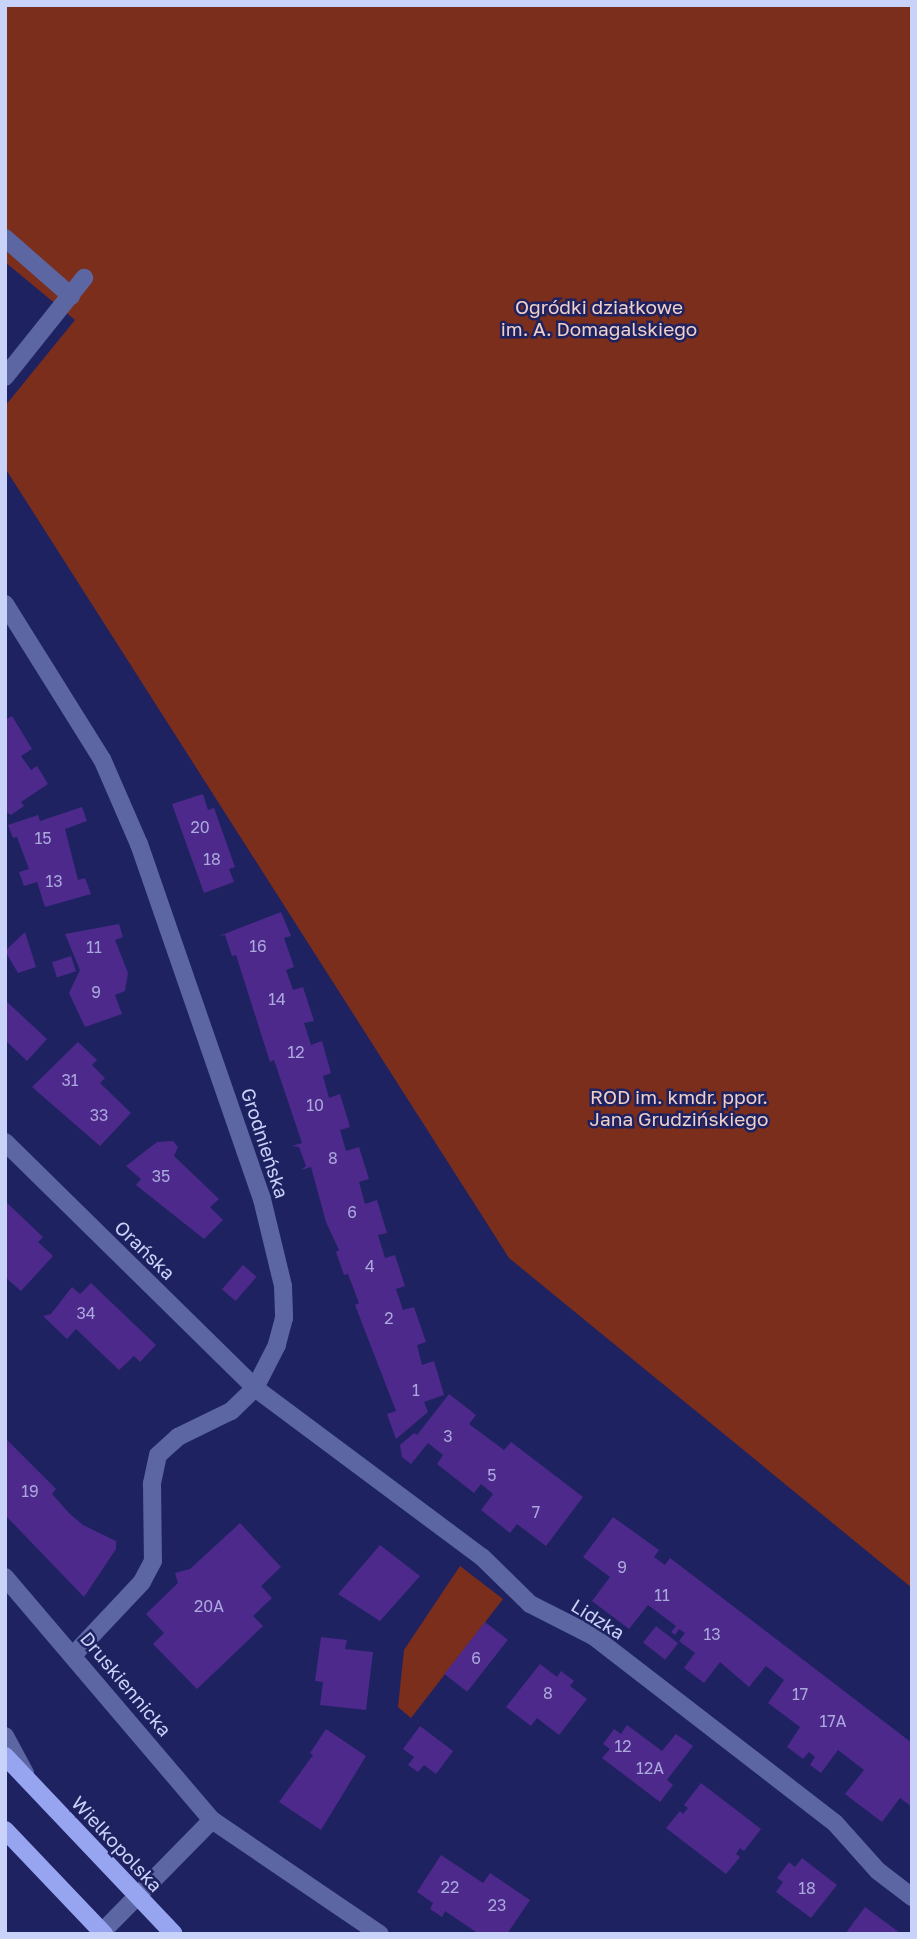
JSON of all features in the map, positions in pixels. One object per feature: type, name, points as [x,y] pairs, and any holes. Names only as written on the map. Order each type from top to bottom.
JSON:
[{"type":"main road","name":"Wielkopolska","points":[[5,1756],[174,1934]]},
{"type":"main road","points":[[5,1830],[102,1933]]},
{"type":"street","points":[[5,238],[71,296]]},
{"type":"street","points":[[5,377],[84,278]]},
{"type":"street","name":"Grodnieńska","points":[[5,604],[102,759],[169,922],[277,1248],[284,1318],[277,1345],[255,1388],[231,1411],[178,1437],[158,1455],[152,1484],[153,1561],[142,1582],[75,1653]]},
{"type":"street","name":"Orańska","points":[[5,1142],[255,1388]]},
{"type":"street","name":"Lidzka","points":[[255,1388],[482,1557],[530,1604],[593,1636],[824,1815],[878,1871],[912,1897]]},
{"type":"street","name":"Druskiennicka","points":[[5,1577],[75,1653],[212,1820],[380,1934]]},
{"type":"street","name":"Wielkopolska","points":[[5,1737],[30,1782]]},
{"type":"street","points":[[102,1933],[212,1820]]},
{"type":"green space","name":"Ogródki działkowe im. A. Domagalskiego","points":[[5,5],[912,5],[912,1588],[509,1258],[5,468],[5,406],[75,320],[5,262]]},
{"type":"green space","points":[[460,1566],[503,1599],[411,1718],[398,1707],[404,1650]]},
{"type":"building","points":[[12,716],[32,749],[21,756],[31,770],[37,766],[48,784],[21,802],[24,806],[11,815],[5,811],[5,720]]},
{"type":"building","points":[[203,794],[208,810],[214,808],[235,867],[229,869],[234,882],[204,893],[172,804]]},
{"type":"building","points":[[82,807],[87,821],[65,829],[78,880],[85,878],[91,894],[45,907],[37,882],[24,886],[19,872],[29,869],[17,837],[13,838],[8,825],[38,815],[40,821]]},
{"type":"building","points":[[281,912],[291,936],[284,938],[294,967],[286,970],[293,990],[303,987],[314,1021],[304,1023],[311,1045],[322,1041],[331,1073],[323,1076],[329,1098],[340,1094],[350,1127],[340,1130],[346,1151],[359,1147],[369,1179],[359,1182],[365,1204],[377,1200],[387,1233],[378,1235],[385,1258],[395,1255],[405,1286],[396,1289],[403,1310],[414,1307],[426,1342],[417,1345],[422,1365],[434,1361],[444,1395],[424,1402],[428,1412],[396,1439],[387,1414],[396,1411],[355,1305],[359,1303],[348,1274],[344,1275],[336,1252],[339,1250],[326,1222],[311,1167],[301,1170],[306,1166],[299,1147],[292,1146],[302,1143],[274,1060],[270,1062],[236,955],[232,956],[225,935],[219,936]]},
{"type":"building","points":[[119,924],[123,937],[115,940],[128,973],[125,991],[115,995],[122,1014],[85,1027],[69,993],[80,970],[65,934]]},
{"type":"building","points":[[25,932],[36,967],[18,973],[5,951]]},
{"type":"building","points":[[71,956],[76,971],[57,977],[52,962]]},
{"type":"building","points":[[5,1000],[47,1039],[27,1061],[5,1040]]},
{"type":"building","points":[[78,1042],[97,1060],[92,1065],[105,1078],[100,1083],[131,1113],[100,1146],[32,1087]]},
{"type":"building","points":[[173,1141],[178,1147],[174,1156],[219,1199],[210,1207],[223,1220],[204,1239],[136,1185],[141,1179],[126,1166],[157,1142]]},
{"type":"building","points":[[5,1201],[43,1237],[38,1242],[53,1256],[21,1291],[5,1277]]},
{"type":"building","points":[[243,1265],[257,1277],[236,1301],[222,1289]]},
{"type":"building","points":[[91,1283],[156,1345],[140,1362],[134,1356],[119,1370],[76,1329],[67,1339],[43,1316],[51,1314],[72,1287],[80,1294]]},
{"type":"building","points":[[449,1394],[476,1415],[469,1424],[504,1450],[511,1442],[583,1497],[546,1546],[517,1524],[510,1533],[481,1510],[493,1494],[481,1484],[474,1493],[437,1464],[443,1455],[428,1443],[411,1464],[402,1457],[400,1445],[414,1433],[417,1435]]},
{"type":"building","points":[[5,1438],[56,1489],[52,1494],[69,1513],[83,1525],[116,1541],[116,1549],[84,1597],[5,1515]]},
{"type":"building","points":[[613,1517],[659,1550],[654,1557],[665,1565],[670,1558],[912,1743],[912,1807],[900,1798],[882,1822],[845,1794],[864,1770],[838,1750],[821,1773],[810,1765],[815,1757],[809,1752],[803,1759],[787,1747],[800,1727],[768,1703],[784,1680],[766,1666],[749,1687],[720,1662],[704,1683],[684,1668],[695,1653],[679,1641],[685,1633],[679,1629],[675,1635],[671,1632],[676,1626],[648,1605],[629,1629],[592,1601],[610,1577],[583,1557]]},
{"type":"building","points":[[240,1523],[281,1567],[261,1586],[272,1598],[253,1616],[263,1626],[197,1689],[153,1644],[164,1633],[146,1614],[178,1583],[175,1573],[190,1569]]},
{"type":"building","points":[[380,1545],[420,1576],[380,1621],[338,1594]]},
{"type":"building","points":[[485,1622],[508,1640],[467,1692],[444,1674]]},
{"type":"building","points":[[656,1626],[678,1643],[665,1660],[643,1643]]},
{"type":"building","points":[[321,1637],[347,1640],[345,1649],[373,1652],[366,1710],[320,1705],[323,1682],[315,1681]]},
{"type":"building","points":[[540,1664],[557,1677],[561,1671],[574,1681],[570,1686],[587,1699],[559,1735],[537,1718],[531,1726],[506,1707]]},
{"type":"building","points":[[627,1725],[662,1751],[676,1734],[693,1746],[667,1780],[673,1785],[660,1802],[602,1758],[610,1749],[603,1744],[614,1729],[621,1734]]},
{"type":"building","points":[[420,1726],[453,1751],[436,1774],[424,1765],[418,1772],[408,1765],[414,1757],[403,1749]]},
{"type":"building","points":[[326,1729],[366,1756],[321,1830],[279,1802],[313,1755],[310,1753]]},
{"type":"building","points":[[701,1783],[761,1829],[744,1851],[740,1848],[736,1854],[740,1857],[726,1874],[666,1828],[680,1811],[683,1814],[688,1808],[684,1805]]},
{"type":"building","points":[[441,1855],[483,1883],[490,1873],[530,1900],[507,1934],[479,1934],[445,1911],[442,1917],[430,1909],[433,1903],[417,1892]]},
{"type":"building","points":[[802,1858],[837,1885],[811,1918],[776,1892],[783,1882],[777,1878],[789,1862],[795,1867]]},
{"type":"building","points":[[865,1907],[896,1930],[901,1934],[845,1934]]},
{"type":"park label","name":"ROD im. kmdr. ppor. Jana Grudzińskiego","points":[[679,1108]]}]
